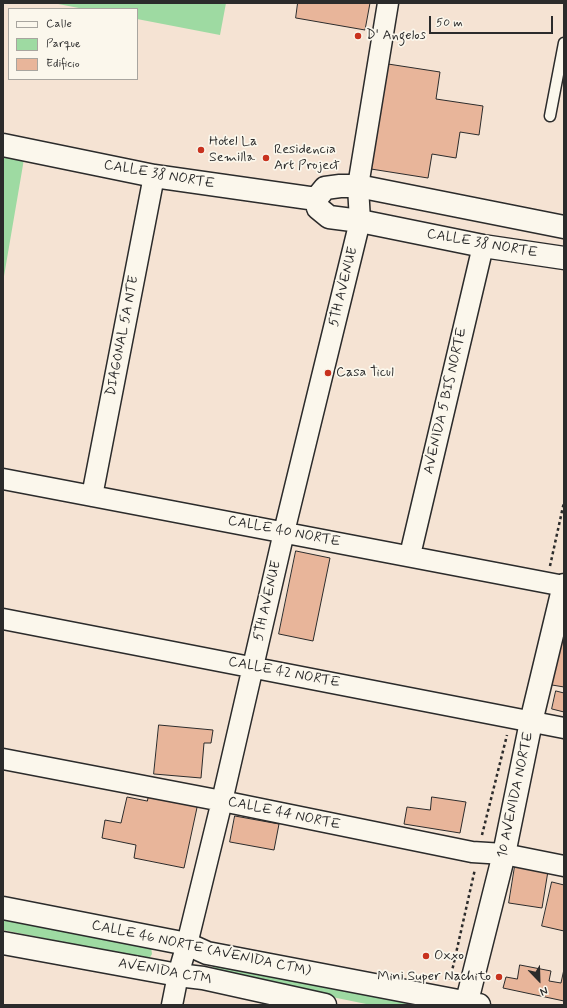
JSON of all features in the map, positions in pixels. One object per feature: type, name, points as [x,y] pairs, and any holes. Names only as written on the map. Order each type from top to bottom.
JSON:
[{"type":"main road","name":"CALLE 38 NORTE","points":[[3,145],[154,176],[316,199],[318,208],[329,217],[483,246],[564,258]]},
{"type":"main road","points":[[316,199],[325,188],[358,186],[564,226]]},
{"type":"main road","name":"10 AVENIDA NORTE","points":[[465,1003],[504,854],[559,585]]},
{"type":"main road","name":"CALLE 46 NORTE (AVENIDA CTM)","points":[[3,908],[187,944],[208,953],[465,1003]]},
{"type":"main road","name":"AVENIDA CTM","points":[[3,943],[178,975],[203,978],[325,1005]]},
{"type":"main road","points":[[203,978],[208,953]]},
{"type":"street","points":[[358,186],[388,3]]},
{"type":"street","name":"DIAGONAL 5A NTE","points":[[92,496],[154,176]]},
{"type":"street","name":"5TH AVENUE","points":[[172,1005],[178,975],[222,801],[284,532],[360,222],[358,186]]},
{"type":"street","name":"AVENIDA 5 BIS NORTE","points":[[410,556],[483,246]]},
{"type":"street","name":"CALLE 40 NORTE","points":[[3,479],[559,585]]},
{"type":"street","name":"CALLE 42 NORTE","points":[[3,619],[564,728]]},
{"type":"street","name":"CALLE 44 NORTE","points":[[3,759],[222,801],[478,853],[504,854],[564,866]]},
{"type":"lane","points":[[550,116],[564,43]]},
{"type":"green space","points":[[53,3],[226,3],[220,35],[138,19],[138,8],[79,8]]},
{"type":"green space","points":[[3,156],[24,159],[3,282]]},
{"type":"green space","points":[[3,919],[151,947],[152,954],[149,959],[3,930]]},
{"type":"green space","points":[[215,963],[426,1005],[371,1005],[215,973],[212,969]]},
{"type":"building","points":[[298,3],[370,3],[365,30],[296,18]]},
{"type":"building","points":[[388,64],[440,72],[436,99],[483,106],[479,135],[460,132],[456,158],[432,154],[428,178],[371,169]]},
{"type":"building","points":[[296,551],[330,558],[313,641],[279,634]]},
{"type":"building","points":[[564,613],[564,687],[552,685]]},
{"type":"building","points":[[556,691],[564,693],[564,712],[552,709]]},
{"type":"building","points":[[159,725],[213,730],[211,743],[204,743],[201,778],[154,774]]},
{"type":"building","points":[[150,791],[198,803],[184,868],[134,858],[136,845],[102,838],[105,820],[121,823],[127,797],[147,801]]},
{"type":"building","points":[[432,797],[466,802],[460,833],[404,824],[407,807],[430,810]]},
{"type":"building","points":[[235,816],[279,824],[274,850],[230,842]]},
{"type":"building","points":[[515,866],[548,871],[542,908],[509,903]]},
{"type":"building","points":[[552,882],[564,885],[564,931],[542,926]]},
{"type":"building","points":[[520,965],[551,971],[549,981],[561,983],[564,969],[564,1001],[503,988],[506,977],[517,979]]},
{"type":"place","name":"D' Angelos","points":[[358,36]]},
{"type":"place","name":"Hotel La Semilla","points":[[201,150]]},
{"type":"place","name":"Residencia Art Project","points":[[266,158]]},
{"type":"place","name":"Casa Ticul","points":[[328,373]]},
{"type":"place","name":"Oxxo","points":[[426,956]]},
{"type":"place","name":"Mini Super Nachito","points":[[499,977]]}]
